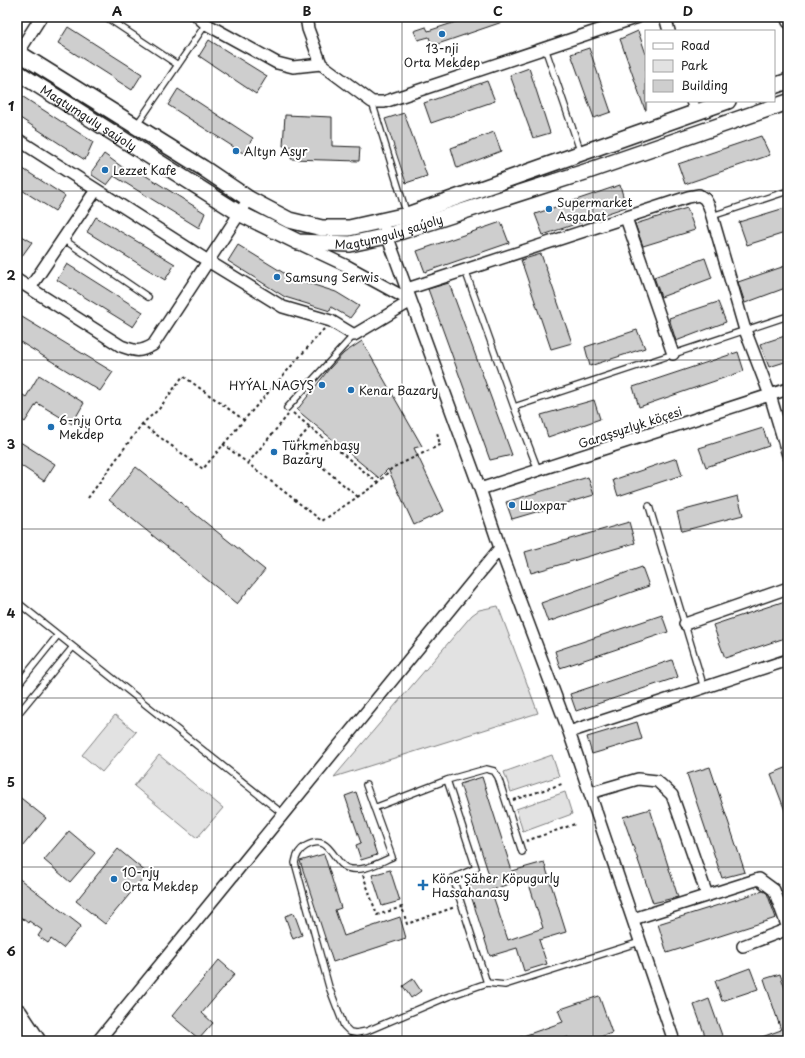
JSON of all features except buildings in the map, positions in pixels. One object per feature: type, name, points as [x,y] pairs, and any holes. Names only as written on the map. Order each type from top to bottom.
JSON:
[{"type":"highway","points":[[17,1014],[35,1041]]},
{"type":"street","points":[[18,52],[41,17]]},
{"type":"street","points":[[306,17],[308,29],[321,64],[372,102],[384,102],[638,17]]},
{"type":"street","points":[[665,17],[669,30]]},
{"type":"street","points":[[786,17],[788,22]]},
{"type":"street","points":[[202,20],[277,63],[293,67],[321,64]]},
{"type":"street","name":"Magtymguly şaýoly","points":[[18,52],[249,198],[289,220],[322,228],[349,228],[407,215],[581,154],[694,106],[721,102]]},
{"type":"street","name":"Magtymguly şaýoly","points":[[17,72],[239,212],[298,242],[350,244],[387,236],[588,171],[788,102]]},
{"type":"street","points":[[775,86],[788,81]]},
{"type":"street","points":[[17,139],[283,307],[331,321],[354,335],[411,302]]},
{"type":"street","points":[[30,288],[96,190]]},
{"type":"street","points":[[407,289],[688,197],[699,195],[705,199],[709,206],[745,330],[770,395],[788,455]]},
{"type":"street","points":[[17,280],[120,346],[132,350],[143,350],[153,345],[249,198]]},
{"type":"street","points":[[626,218],[673,354]]},
{"type":"street","points":[[382,221],[480,488],[500,548],[569,732],[674,1041]]},
{"type":"street","points":[[298,242],[347,266],[411,302]]},
{"type":"street","name":"Garaşsyzlyk köçesi","points":[[480,488],[788,389]]},
{"type":"street","points":[[98,1041],[500,548]]},
{"type":"street","points":[[685,624],[788,588]]},
{"type":"street","points":[[569,732],[788,660]]},
{"type":"street","points":[[590,793],[638,779],[657,781],[672,795],[707,895]]},
{"type":"street","points":[[633,919],[758,879],[774,890],[788,929],[744,946]]},
{"type":"lane","points":[[106,17],[178,65]]},
{"type":"lane","points":[[136,126],[178,65],[202,20]]},
{"type":"lane","points":[[545,48],[581,154]]},
{"type":"lane","points":[[372,102],[407,215]]},
{"type":"lane","points":[[712,216],[788,190]]},
{"type":"lane","points":[[63,238],[148,297]]},
{"type":"lane","points":[[465,270],[538,470]]},
{"type":"lane","points":[[514,407],[788,316]]},
{"type":"lane","points":[[288,408],[354,335]]},
{"type":"lane","points":[[649,506],[704,688]]},
{"type":"lane","points":[[17,602],[284,814]]},
{"type":"lane","points":[[17,686],[58,635]]},
{"type":"lane","points":[[17,715],[73,647]]},
{"type":"lane","points":[[374,808],[447,780],[486,769],[494,771],[498,777],[522,852]]},
{"type":"lane","points":[[447,780],[476,868],[453,878],[487,983]]},
{"type":"lane","points":[[366,785],[392,857],[361,869],[346,868],[330,849],[320,843],[308,844],[303,848],[296,857],[295,864],[329,986],[344,1026],[350,1032],[356,1033],[367,1031],[447,997],[487,983],[505,985],[640,942]]},
{"type":"path","points":[[142,424],[203,469],[331,321]]},
{"type":"path","points":[[88,498],[142,424],[160,409],[183,376],[244,420]]},
{"type":"path","points":[[248,463],[291,411],[378,484]]},
{"type":"path","points":[[310,427],[295,444],[358,497]]},
{"type":"path","points":[[224,444],[322,521],[378,484],[392,468],[440,446],[437,432]]},
{"type":"path","points":[[506,802],[562,784]]},
{"type":"path","points":[[519,843],[575,824]]},
{"type":"path","points":[[361,869],[377,915],[402,907],[407,924],[462,905]]},
{"type":"green space","points":[[498,606],[538,713],[334,777],[472,615],[479,610]]},
{"type":"green space","points":[[115,715],[136,732],[102,772],[82,755]]},
{"type":"green space","points":[[159,755],[223,808],[197,838],[134,786]]},
{"type":"green space","points":[[552,755],[559,776],[511,792],[504,772]]},
{"type":"green space","points":[[565,792],[572,814],[523,832],[516,809]]},
{"type":"place","name":"13-nji Orta Mekdep","points":[[442,34]]},
{"type":"place","name":"Altyn Asyr","points":[[236,151]]},
{"type":"place","name":"Lezzet Kafe","points":[[105,170]]},
{"type":"place","name":"Supermarket Asgabat","points":[[549,209]]},
{"type":"place","name":"Samsung Serwis","points":[[277,277]]},
{"type":"place","name":"HYÝAL NAGYŞ","points":[[322,385]]},
{"type":"place","name":"Kenar Bazary","points":[[351,390]]},
{"type":"place","name":"6-njy Orta Mekdep","points":[[51,427]]},
{"type":"place","name":"Türkmenbaşy Bazary","points":[[274,452]]},
{"type":"place","name":"Шохрат","points":[[512,505]]},
{"type":"place","name":"10-njy Orta Mekdep","points":[[114,879]]},
{"type":"place","name":"Köne Şäher Köpugurly Hassahanasy","points":[[423,885]]}]
